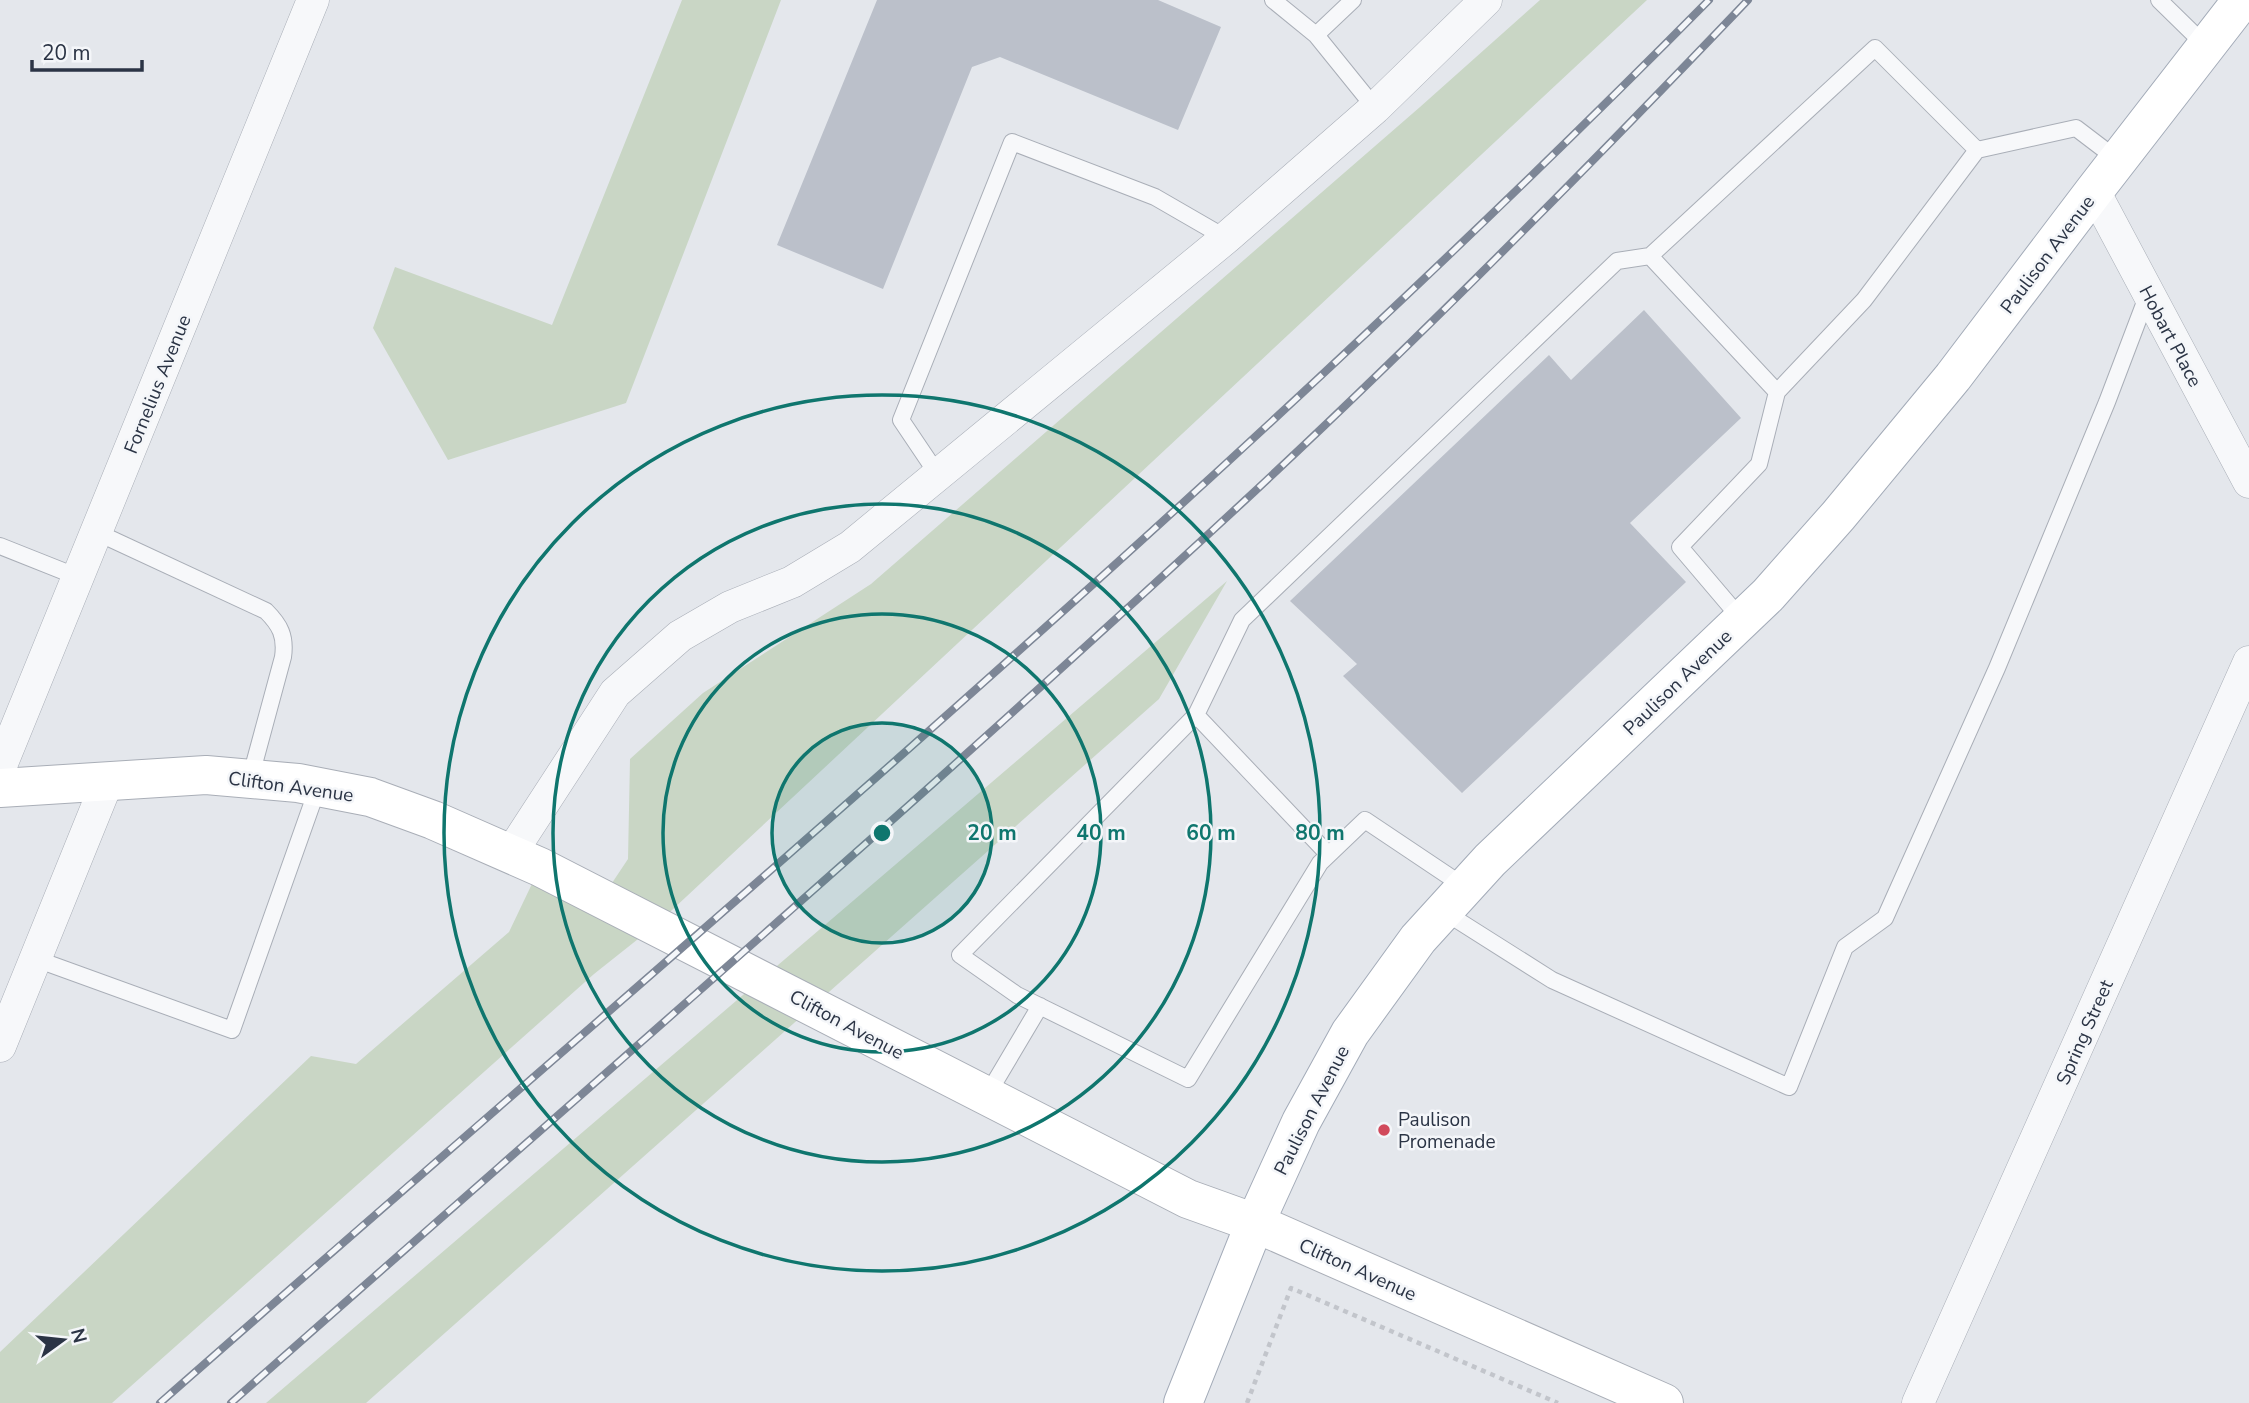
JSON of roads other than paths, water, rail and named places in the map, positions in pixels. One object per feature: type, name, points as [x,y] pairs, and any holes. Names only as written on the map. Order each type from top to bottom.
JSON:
[{"type":"main road","name":"Paulison Avenue","points":[[1183,1403],[1255,1223],[1301,1122],[1350,1033],[1418,939],[1490,860],[1768,595],[1838,516],[1954,377],[2242,0]]},
{"type":"main road","name":"Clifton Avenue","points":[[0,788],[206,775],[318,787],[370,797],[433,820],[511,853],[669,931],[1188,1199],[1255,1223],[1664,1403]]},
{"type":"street","name":"Fornelius Avenue","points":[[0,768],[313,0]]},
{"type":"street","points":[[511,853],[587,732],[615,693],[680,636],[730,607],[792,582],[850,547],[1226,239],[1375,108],[1486,0]]},
{"type":"street","name":"Hobart Place","points":[[2094,191],[2249,482]]},
{"type":"street","name":"Spring Street","points":[[1918,1403],[2249,662]]},
{"type":"street","points":[[0,1046],[108,780]]},
{"type":"lane","points":[[1273,0],[1316,35],[1375,108]]},
{"type":"lane","points":[[1316,35],[1353,0]]},
{"type":"lane","points":[[2159,0],[2206,46]]},
{"type":"lane","points":[[1977,150],[1875,48],[1650,256],[1617,261],[1241,620],[1196,715],[960,955],[1017,995],[1188,1080],[1320,863],[1364,820],[1552,981],[1789,1087],[1845,947],[1885,918],[1997,668],[2107,402],[2148,294]]},
{"type":"lane","points":[[1742,620],[1680,547],[1759,464],[1777,392],[1864,300],[1977,150],[2076,128],[2118,160]]},
{"type":"lane","points":[[938,475],[901,420],[1012,142],[1155,197],[1226,239]]},
{"type":"lane","points":[[1650,256],[1777,392]]},
{"type":"lane","points":[[96,532],[266,611],[279,624],[285,643],[283,657],[250,779]]},
{"type":"lane","points":[[0,546],[78,577]]},
{"type":"lane","points":[[1196,715],[1328,855]]},
{"type":"lane","points":[[36,959],[232,1030],[318,787]]},
{"type":"lane","points":[[986,1097],[1040,1006]]},
{"type":"railway","points":[[160,1403],[751,888],[1141,541],[1334,364],[1523,184],[1709,0]]},
{"type":"railway","points":[[231,1403],[864,845],[1240,505],[1498,257],[1748,0]]},
{"type":"place","name":"Paulison Promenade","points":[[1384,1130]]}]
